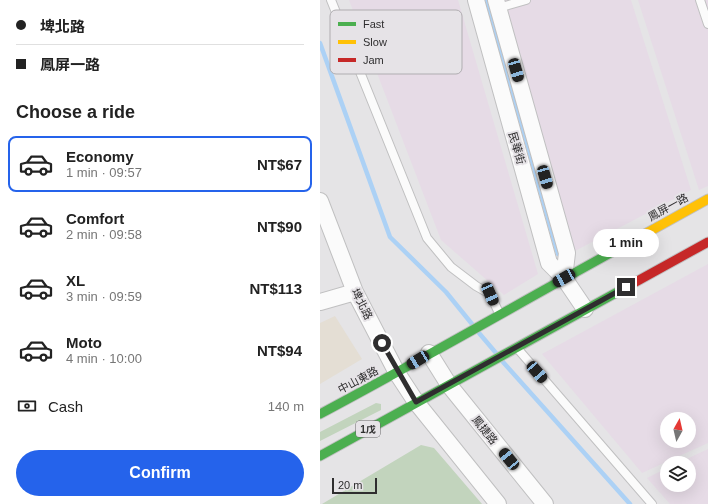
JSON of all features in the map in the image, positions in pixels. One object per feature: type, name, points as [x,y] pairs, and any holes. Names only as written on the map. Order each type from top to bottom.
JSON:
[{"type":"main road","name":"鳳屏一路","points":[[448,343],[708,199]]},
{"type":"main road","name":"1戊","points":[[320,456],[708,242]]},
{"type":"main road","name":"中山東路","points":[[320,414],[397,373],[448,343]]},
{"type":"street","name":"民華街","points":[[476,0],[549,263],[564,278],[586,309]]},
{"type":"street","points":[[497,4],[567,253],[564,278]]},
{"type":"street","name":"埤北路","points":[[320,201],[354,292],[397,373],[416,402]]},
{"type":"street","points":[[320,302],[354,292]]},
{"type":"street","name":"鳳捷路","points":[[429,354],[449,385],[545,504]]},
{"type":"street","points":[[416,402],[498,504]]},
{"type":"lane","points":[[332,0],[336,10]]},
{"type":"lane","points":[[497,4],[526,0]]},
{"type":"lane","points":[[700,0],[708,24]]},
{"type":"lane","points":[[362,74],[427,238],[451,267],[476,286],[490,294],[496,316]]},
{"type":"lane","points":[[513,349],[652,504]]},
{"type":"shaded area","points":[[349,0],[458,0],[461,10],[353,10]]},
{"type":"shaded area","points":[[505,0],[631,0],[691,190],[575,251]]},
{"type":"shaded area","points":[[638,0],[708,0],[708,186],[699,190]]},
{"type":"shaded area","points":[[462,14],[538,274],[504,295],[441,240],[377,74],[462,74]]},
{"type":"shaded area","points":[[708,264],[708,443],[679,456],[660,456],[660,465],[642,473],[542,354]]},
{"type":"shaded area","points":[[335,316],[362,359],[320,384],[320,323]]},
{"type":"shaded area","points":[[708,449],[708,504],[670,504],[647,478],[660,472],[660,492],[696,492],[696,456],[693,456]]},
{"type":"green space","points":[[376,403],[381,404],[381,410],[320,441],[320,432]]},
{"type":"green space","points":[[421,445],[434,448],[482,504],[322,504]]},
{"type":"waterway","points":[[487,0],[558,254]]},
{"type":"waterway","points":[[320,43],[330,71]]},
{"type":"waterway","points":[[331,74],[390,237],[446,292],[472,324]]},
{"type":"waterway","points":[[479,333],[496,353]]},
{"type":"waterway","points":[[503,362],[630,504]]},
{"type":"traffic: fast","points":[[320,414],[643,235]]},
{"type":"traffic: fast","points":[[320,456],[632,284]]},
{"type":"traffic: slow","points":[[643,235],[708,199]]},
{"type":"traffic: jam","points":[[632,284],[708,242]]},
{"type":"route","points":[[382,343],[397,373],[416,402],[626,287]]}]
